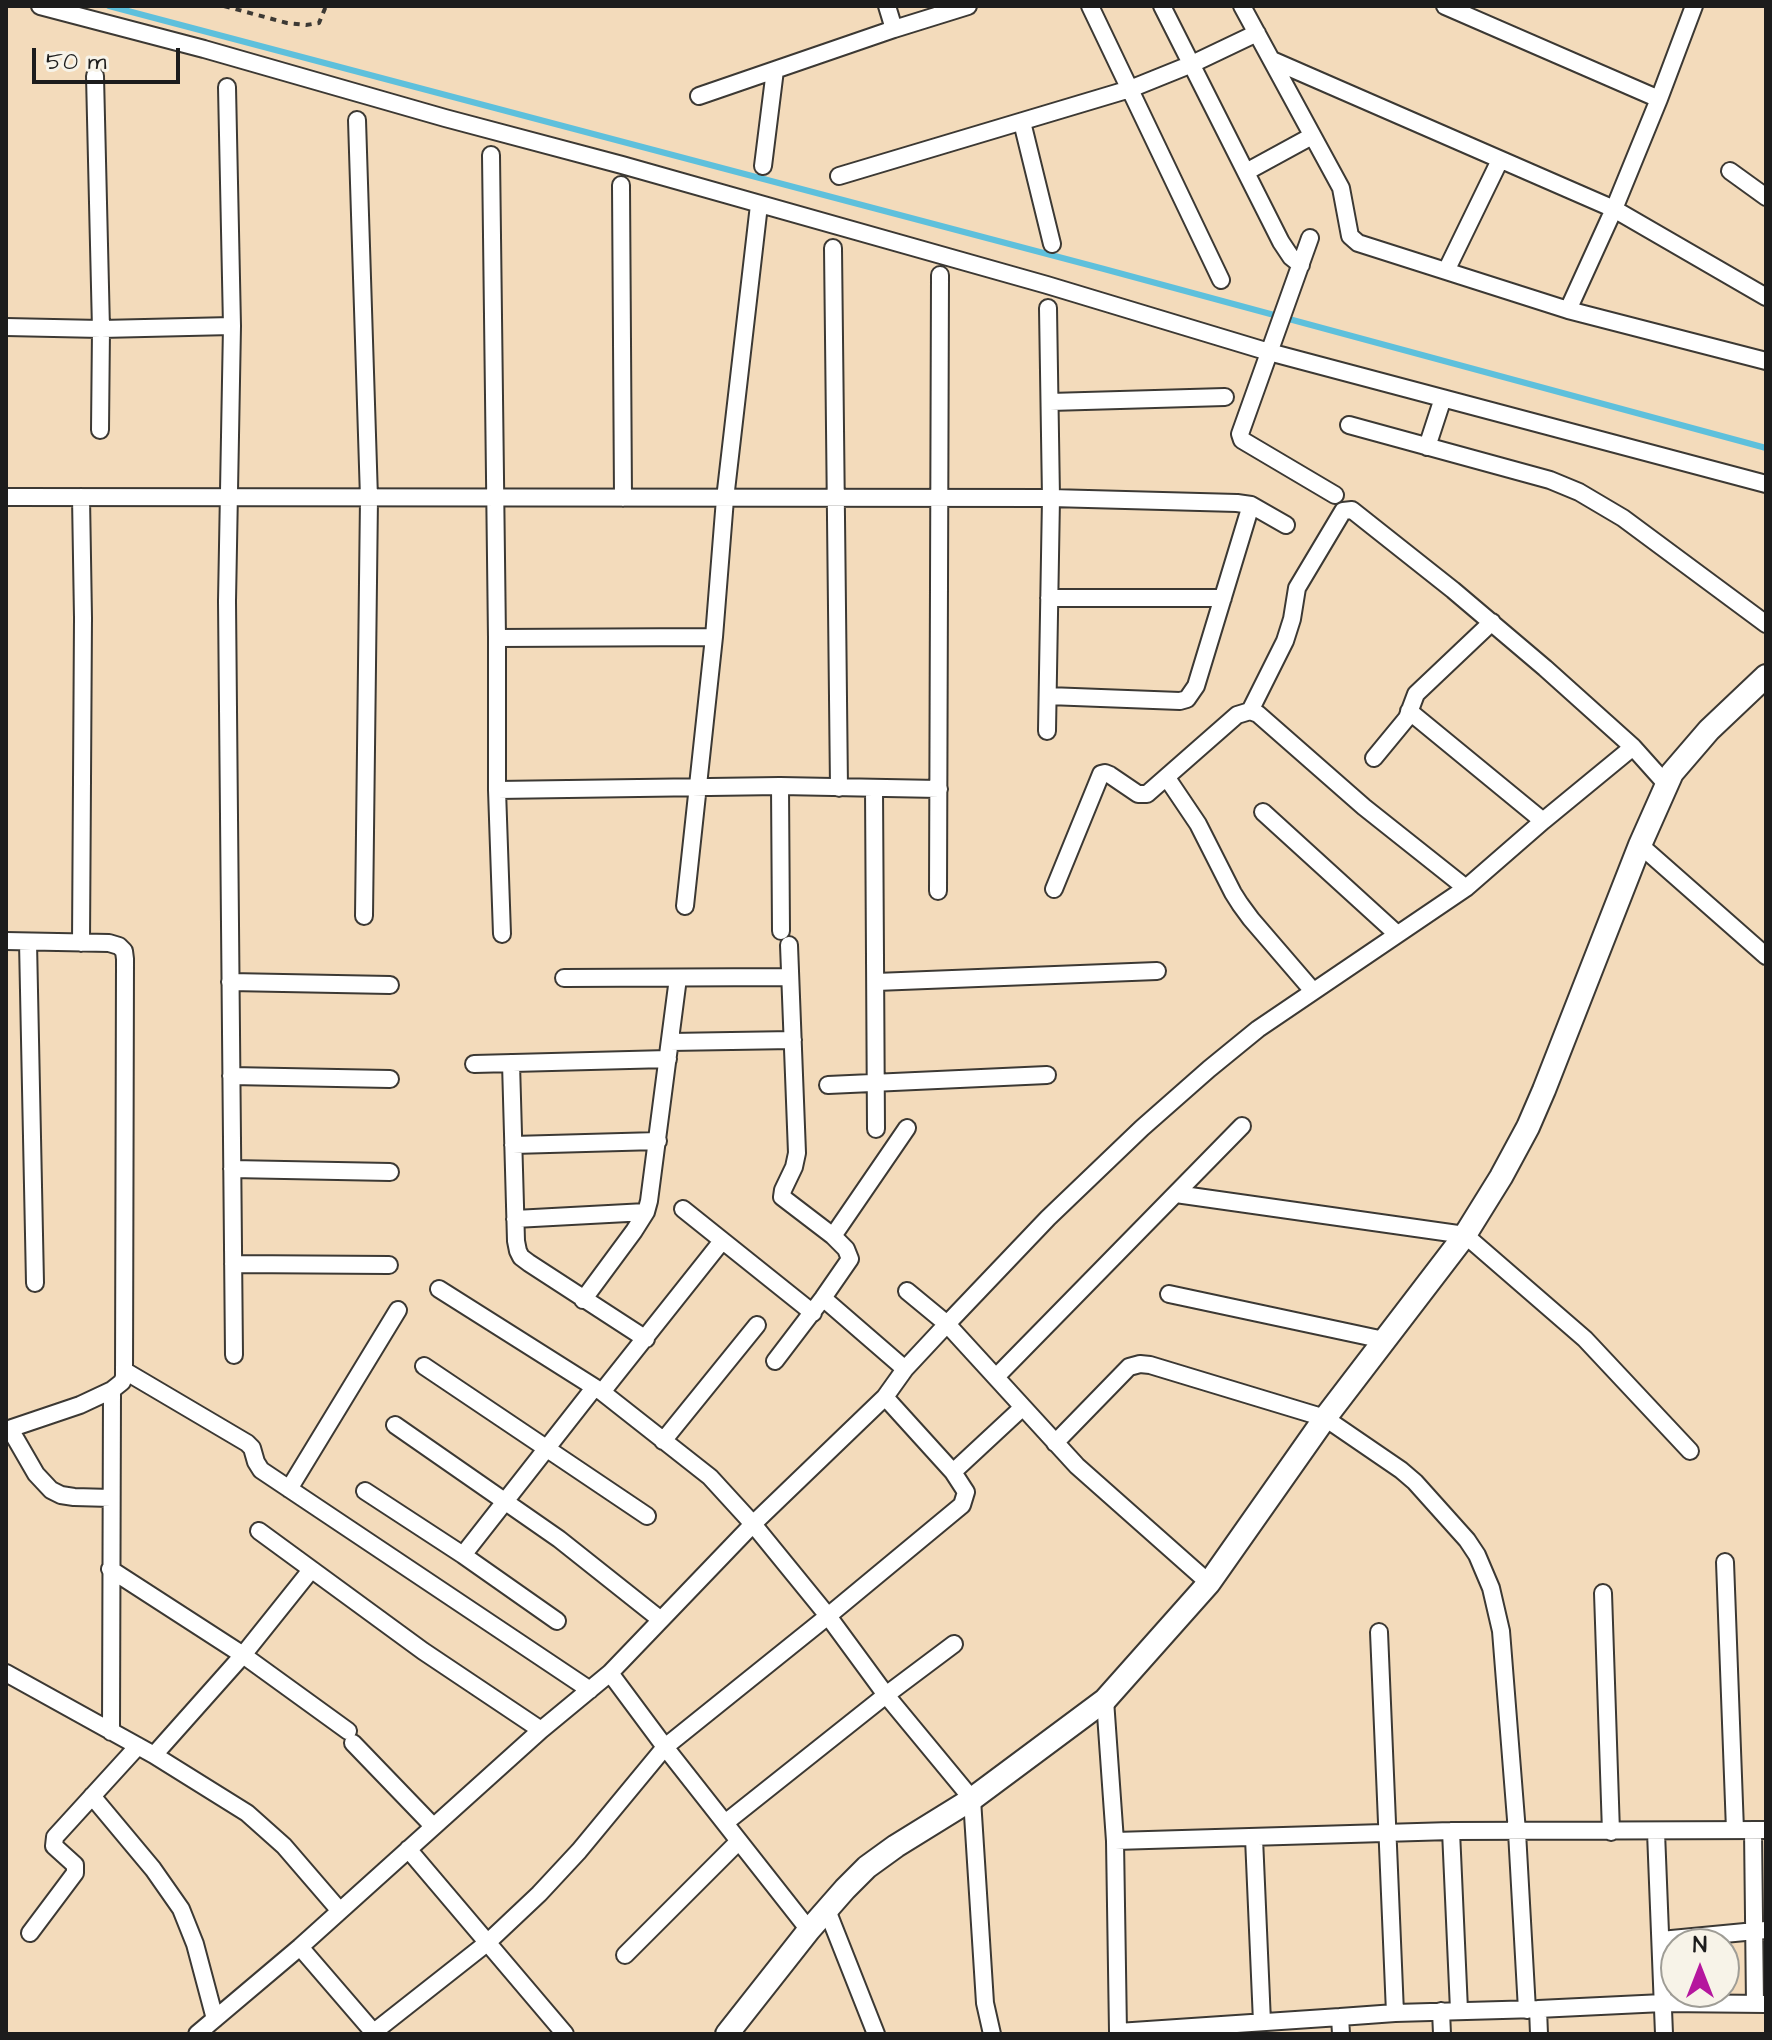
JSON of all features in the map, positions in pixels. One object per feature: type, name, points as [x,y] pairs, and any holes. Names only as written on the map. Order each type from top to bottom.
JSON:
[{"type":"street","points":[[40,6],[622,165],[1443,398],[1766,484]]},
{"type":"street","points":[[887,6],[894,29]]},
{"type":"street","points":[[699,96],[968,6]]},
{"type":"street","points":[[1090,6],[1221,280]]},
{"type":"street","points":[[1162,6],[1281,242],[1301,265]]},
{"type":"street","points":[[1242,6],[1341,188],[1350,236],[1358,243],[1568,310],[1766,361]]},
{"type":"street","points":[[1445,6],[1659,99]]},
{"type":"street","points":[[1568,310],[1614,209],[1694,6]]},
{"type":"street","points":[[839,176],[1130,89],[1257,33]]},
{"type":"street","points":[[1272,60],[1614,209],[1766,297]]},
{"type":"street","points":[[763,166],[775,70]]},
{"type":"street","points":[[95,76],[101,329],[100,430]]},
{"type":"street","points":[[227,87],[232,326],[227,601],[234,1355]]},
{"type":"street","points":[[357,120],[369,498],[364,916]]},
{"type":"street","points":[[1022,122],[1052,244]]},
{"type":"street","points":[[1246,172],[1312,136]]},
{"type":"street","points":[[491,155],[497,790],[502,934]]},
{"type":"street","points":[[1446,271],[1500,160]]},
{"type":"street","points":[[1730,171],[1766,197]]},
{"type":"street","points":[[621,185],[623,498]]},
{"type":"street","points":[[685,906],[714,637],[725,499],[759,205]]},
{"type":"street","points":[[1310,238],[1240,434],[1242,440],[1335,495]]},
{"type":"street","points":[[833,248],[839,788]]},
{"type":"street","points":[[938,891],[940,275]]},
{"type":"street","points":[[1047,731],[1051,498],[1048,308]]},
{"type":"street","points":[[6,327],[101,329],[232,326]]},
{"type":"street","points":[[1050,402],[1225,397]]},
{"type":"street","points":[[1427,447],[1443,398]]},
{"type":"street","points":[[1349,425],[1550,480],[1579,492],[1623,518],[1766,624]]},
{"type":"street","points":[[6,497],[1051,498],[1237,503],[1251,505],[1286,525]]},
{"type":"street","points":[[81,497],[81,943]]},
{"type":"street","points":[[1048,696],[1187,699],[1196,686],[1251,505]]},
{"type":"street","points":[[1250,711],[1285,641],[1297,588],[1343,511],[1352,510],[1545,668],[1633,747],[1667,785]]},
{"type":"street","points":[[1049,598],[1223,598]]},
{"type":"street","points":[[1374,758],[1401,727],[1416,694],[1492,622]]},
{"type":"street","points":[[497,638],[714,637]]},
{"type":"street","points":[[727,2034],[809,1930],[867,1867],[972,1799],[1105,1700],[1209,1583],[1325,1418],[1465,1235],[1501,1177],[1528,1127],[1640,845],[1672,773],[1709,730],[1766,676]]},
{"type":"street","points":[[1054,889],[1101,774],[1110,775],[1138,794],[1147,794],[1237,715],[1250,711],[1258,714],[1364,807],[1466,888]]},
{"type":"street","points":[[1409,711],[1543,821]]},
{"type":"street","points":[[197,2034],[300,1947],[541,1730],[610,1673],[753,1524],[885,1397],[905,1369],[1048,1218],[1142,1128],[1246,1039],[1466,888],[1633,747]]},
{"type":"street","points":[[1167,778],[1198,824],[1240,904],[1313,991]]},
{"type":"street","points":[[497,790],[780,786],[939,789]]},
{"type":"street","points":[[775,1361],[850,1259],[846,1249],[833,1236],[782,1197],[797,1153],[780,786]]},
{"type":"street","points":[[874,788],[876,1129]]},
{"type":"street","points":[[1263,812],[1397,934]]},
{"type":"street","points":[[1640,845],[1766,956]]},
{"type":"street","points":[[6,941],[109,943],[124,951],[125,1371],[122,1382],[112,1390],[80,1405],[8,1430],[36,1474],[51,1490],[74,1497],[111,1498]]},
{"type":"street","points":[[28,942],[35,1283]]},
{"type":"street","points":[[876,982],[1157,971]]},
{"type":"street","points":[[564,978],[790,977]]},
{"type":"street","points":[[583,1300],[646,1212],[678,978]]},
{"type":"street","points":[[230,982],[390,985]]},
{"type":"street","points":[[474,1064],[793,1040]]},
{"type":"street","points":[[511,1063],[516,1241],[521,1257],[646,1339]]},
{"type":"street","points":[[828,1085],[1047,1075]]},
{"type":"street","points":[[231,1076],[390,1079]]},
{"type":"street","points":[[996,1377],[1242,1126]]},
{"type":"street","points":[[833,1236],[907,1128]]},
{"type":"street","points":[[513,1145],[658,1141]]},
{"type":"street","points":[[232,1169],[390,1172]]},
{"type":"street","points":[[1176,1194],[1465,1235],[1585,1339],[1690,1451]]},
{"type":"street","points":[[683,1209],[813,1313]]},
{"type":"street","points":[[515,1219],[646,1212]]},
{"type":"street","points":[[463,1555],[548,1449],[646,1339],[722,1241]]},
{"type":"street","points":[[233,1264],[389,1265]]},
{"type":"street","points":[[439,1289],[598,1390],[710,1477],[828,1616],[886,1695],[972,1799],[985,2003],[992,2034]]},
{"type":"street","points":[[907,1291],[947,1324],[1077,1466],[1209,1583]]},
{"type":"street","points":[[1169,1294],[1384,1340]]},
{"type":"street","points":[[823,1298],[905,1369]]},
{"type":"street","points":[[289,1489],[398,1310]]},
{"type":"street","points":[[663,1441],[757,1325]]},
{"type":"street","points":[[1055,1443],[1129,1367],[1150,1365],[1325,1418],[1415,1482],[1467,1540],[1491,1588],[1501,1631],[1532,2010],[1539,2034]]},
{"type":"street","points":[[424,1366],[647,1516]]},
{"type":"street","points":[[125,1371],[247,1443],[259,1468],[590,1690]]},
{"type":"street","points":[[111,1732],[112,1390]]},
{"type":"street","points":[[300,1947],[374,2033],[487,1943],[539,1894],[665,1747],[962,1505],[966,1492],[953,1472],[885,1397]]},
{"type":"street","points":[[953,1472],[1023,1407]]},
{"type":"street","points":[[395,1425],[581,1556],[661,1620]]},
{"type":"street","points":[[365,1491],[557,1621]]},
{"type":"street","points":[[259,1531],[423,1651],[541,1730]]},
{"type":"street","points":[[1725,1562],[1735,1830]]},
{"type":"street","points":[[110,1569],[243,1655],[351,1737],[433,1826]]},
{"type":"street","points":[[154,1755],[243,1655],[311,1570]]},
{"type":"street","points":[[1603,1593],[1611,1832]]},
{"type":"street","points":[[1379,1632],[1395,2013]]},
{"type":"street","points":[[725,1823],[954,1644]]},
{"type":"street","points":[[6,1673],[154,1755],[237,1807],[284,1846],[340,1911]]},
{"type":"street","points":[[610,1673],[809,1930]]},
{"type":"street","points":[[1105,1700],[1115,1841],[1118,2033],[1395,2013],[1660,2003]]},
{"type":"street","points":[[30,1933],[75,1873],[75,1865],[54,1846],[55,1837],[138,1746]]},
{"type":"street","points":[[92,1796],[153,1869],[181,1909],[195,1944],[215,2019]]},
{"type":"street","points":[[1115,1841],[1451,1831],[1759,1830],[1761,2004],[1740,2004]]},
{"type":"street","points":[[1451,1831],[1459,2010]]},
{"type":"street","points":[[1656,1832],[1660,1928]]},
{"type":"street","points":[[1254,1838],[1262,2022]]},
{"type":"street","points":[[625,1955],[739,1841]]},
{"type":"street","points":[[408,1849],[565,2034]]},
{"type":"street","points":[[827,1910],[876,2034]]},
{"type":"street","points":[[1740,1932],[1760,1930]]},
{"type":"street","points":[[1663,2008],[1664,2034]]},
{"type":"street","points":[[1441,2011],[1442,2034]]},
{"type":"street","points":[[1340,2017],[1341,2034]]},
{"type":"path","points":[[224,6],[306,25],[319,23],[326,6]]},
{"type":"waterway","points":[[109,6],[1766,448]]}]
